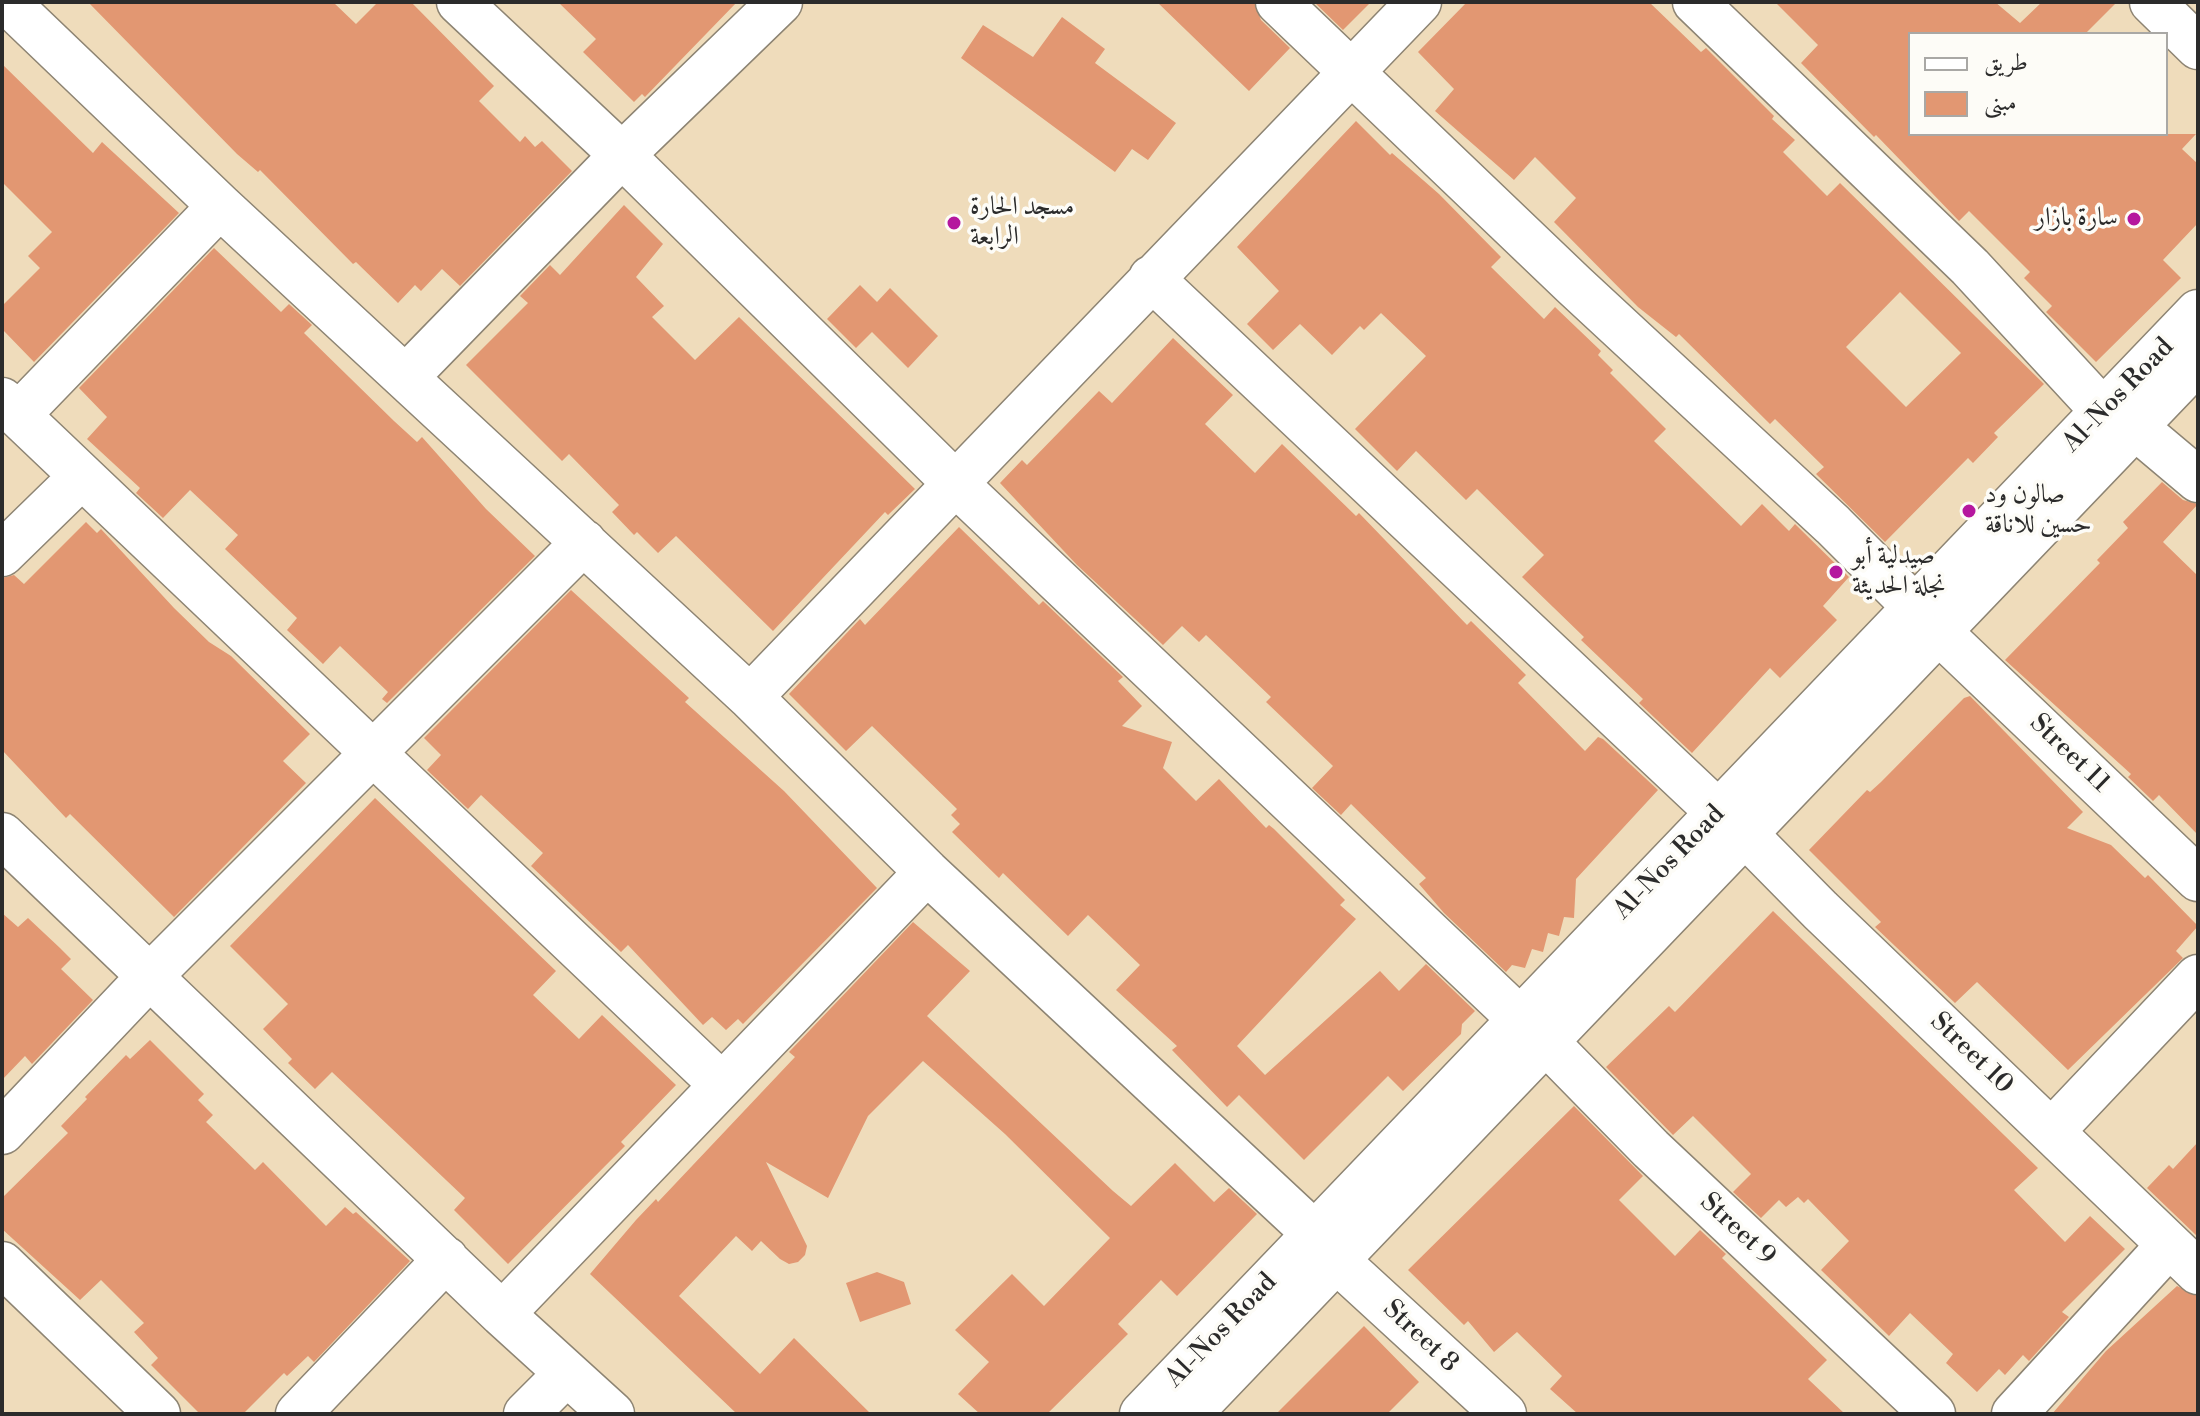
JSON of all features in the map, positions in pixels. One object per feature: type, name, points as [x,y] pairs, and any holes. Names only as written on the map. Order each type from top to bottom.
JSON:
[{"type":"street","name":"Street 8","points":[[7,2],[220,206],[750,697],[927,872],[1504,1414]]},
{"type":"street","name":"Street 9","points":[[459,2],[622,155],[957,485],[1533,1031],[1651,1149],[1933,1414]]},
{"type":"street","points":[[407,376],[622,155],[780,2]]},
{"type":"street","name":"Street 11","points":[[1278,2],[1354,71],[1574,285],[1833,525],[1926,619],[2198,879]]},
{"type":"street","points":[[750,697],[1419,2]]},
{"type":"street","points":[[1695,2],[1970,267],[2120,420],[2198,480]]},
{"type":"street","points":[[2152,2],[2198,47]]},
{"type":"street","points":[[220,206],[11,407],[721,1084]]},
{"type":"street","name":"Street 10","points":[[1151,278],[1732,823],[2184,1258]]},
{"type":"street","name":"Al-Nos Road","points":[[1142,1414],[1325,1247],[2120,420],[2198,312]]},
{"type":"street","name":"Al-Nos Road","points":[[2120,420],[2198,361]]},
{"type":"street","points":[[2,554],[81,477]]},
{"type":"street","points":[[2,1132],[148,978],[584,542]]},
{"type":"street","points":[[2,835],[148,978],[502,1314],[612,1414]]},
{"type":"street","points":[[502,1314],[927,872]]},
{"type":"street","points":[[2052,1131],[2198,977]]},
{"type":"street","name":"Al-Nos Road","points":[[1189,1414],[1325,1247]]},
{"type":"street","points":[[2014,1414],[2184,1258]]},
{"type":"street","points":[[298,1414],[446,1259]]},
{"type":"street","points":[[2,1264],[158,1414]]},
{"type":"street","points":[[526,1414],[567,1373]]},
{"type":"building","points":[[88,2],[333,2],[356,24],[378,2],[411,2],[494,86],[479,101],[520,142],[525,136],[535,147],[542,141],[572,171],[460,286],[442,269],[421,291],[415,285],[398,303],[356,262],[353,264],[260,170],[258,172],[237,154]]},
{"type":"building","points":[[558,2],[737,2],[645,97],[642,94],[634,102],[583,52],[596,39]]},
{"type":"building","points":[[1157,2],[1254,2],[1261,20],[1290,48],[1249,91]]},
{"type":"building","points":[[1314,2],[1371,2],[1343,30]]},
{"type":"building","points":[[1467,2],[1649,2],[1701,52],[1706,48],[1774,116],[1772,119],[1795,140],[1783,152],[1827,196],[1840,183],[2044,384],[1994,433],[1998,437],[1973,463],[1968,458],[1885,542],[1816,474],[1824,467],[1775,419],[1770,424],[1679,334],[1676,337],[1638,307],[1554,222],[1576,198],[1535,157],[1514,180],[1435,111],[1454,89],[1418,52]],"holes":[[[1900,292],[1961,353],[1906,407],[1846,347]]]},
{"type":"building","points":[[1775,2],[1995,2],[2020,23],[2042,2],[2117,2],[2087,32],[1908,32],[1908,136],[2196,134],[2182,149],[2198,164],[2198,223],[2163,260],[2181,278],[2096,362],[2046,312],[2052,306],[2024,278],[2030,272],[1969,211],[1959,221],[1801,63],[1818,45]]},
{"type":"building","points":[[1062,17],[1105,49],[1095,63],[1176,123],[1148,160],[1132,149],[1115,172],[961,58],[983,25],[1033,57]]},
{"type":"building","points":[[2,64],[93,153],[102,142],[179,213],[34,362],[2,329],[2,306],[40,268],[28,256],[52,232],[2,182]]},
{"type":"building","points":[[1356,121],[1390,155],[1392,153],[1439,194],[1501,257],[1491,267],[1544,319],[1555,307],[1601,351],[1598,355],[1613,370],[1610,373],[1666,429],[1654,441],[1741,526],[1762,504],[1789,531],[1795,524],[1849,577],[1823,606],[1837,620],[1780,678],[1770,668],[1692,753],[1639,703],[1643,699],[1581,640],[1584,637],[1522,577],[1544,555],[1477,489],[1466,500],[1416,451],[1397,471],[1355,429],[1426,356],[1381,313],[1364,330],[1360,326],[1332,355],[1300,324],[1273,350],[1247,324],[1279,291],[1237,247]]},
{"type":"building","points":[[624,205],[663,244],[636,277],[664,306],[652,317],[695,360],[739,317],[915,489],[888,515],[885,512],[773,631],[676,536],[658,553],[637,532],[634,535],[612,512],[619,505],[569,454],[562,461],[466,365],[528,303],[520,296],[550,265],[560,275]]},
{"type":"building","points":[[214,248],[281,312],[289,304],[312,325],[304,333],[417,442],[422,437],[486,509],[535,556],[387,703],[382,699],[388,692],[340,646],[323,664],[287,630],[297,618],[225,549],[238,535],[190,490],[163,518],[136,493],[140,488],[87,439],[107,417],[79,388]]},
{"type":"building","points":[[860,285],[877,302],[890,288],[938,336],[908,368],[872,332],[856,348],[827,319]]},
{"type":"building","points":[[1173,338],[1233,395],[1205,424],[1255,473],[1282,444],[1356,516],[1359,513],[1467,625],[1471,621],[1526,675],[1518,683],[1585,751],[1598,737],[1603,739],[1658,790],[1576,879],[1574,918],[1564,917],[1559,936],[1548,933],[1543,952],[1532,949],[1525,968],[1512,965],[1506,972],[1444,913],[1419,884],[1426,878],[1351,804],[1341,815],[1312,788],[1333,766],[1266,702],[1271,697],[1206,635],[1199,642],[1182,626],[1163,645],[1077,565],[1000,483],[1022,460],[1027,465],[1099,391],[1112,403]]},
{"type":"building","points":[[2162,482],[2183,500],[2198,504],[2163,542],[2198,576],[2198,835],[2159,795],[2153,801],[2128,777],[2131,774],[2005,660],[2100,563],[2097,560],[2128,528],[2123,522]]},
{"type":"building","points":[[86,522],[97,533],[101,529],[174,608],[209,642],[231,656],[310,734],[283,761],[306,783],[174,917],[70,814],[66,818],[2,750],[2,578],[14,575],[24,584]]},
{"type":"building","points":[[959,527],[1039,605],[1043,601],[1123,677],[1118,681],[1142,706],[1122,726],[1172,742],[1163,768],[1196,801],[1219,779],[1266,828],[1269,825],[1274,829],[1345,900],[1340,905],[1356,919],[1237,1046],[1265,1075],[1380,971],[1399,991],[1426,964],[1475,1011],[1462,1024],[1461,1034],[1403,1091],[1388,1076],[1304,1160],[1239,1095],[1227,1107],[1172,1050],[1177,1046],[1116,990],[1140,965],[1088,915],[1068,936],[1003,873],[999,878],[952,832],[960,824],[951,815],[957,809],[872,726],[846,751],[789,694],[860,619],[865,625]]},
{"type":"building","points":[[571,590],[689,698],[685,702],[784,791],[877,888],[743,1024],[738,1019],[726,1030],[712,1017],[703,1025],[628,945],[621,952],[531,866],[543,853],[481,795],[468,809],[427,770],[441,755],[424,738]]},
{"type":"building","points":[[1970,696],[2083,812],[2067,828],[2111,845],[2145,878],[2148,875],[2198,926],[2176,951],[2183,958],[2068,1070],[1977,982],[1955,1003],[1875,927],[1881,922],[1809,850],[1867,790],[1870,792],[1881,782],[1964,698]]},
{"type":"building","points":[[375,798],[556,971],[533,995],[579,1039],[602,1015],[676,1085],[621,1142],[625,1146],[508,1264],[454,1210],[465,1198],[332,1072],[315,1089],[288,1063],[292,1059],[263,1029],[288,1004],[230,946]]},
{"type":"building","points":[[1773,911],[2038,1168],[2014,1190],[2065,1242],[2090,1216],[2125,1249],[2062,1312],[2069,1317],[2029,1361],[2023,1355],[2005,1375],[1999,1369],[1977,1392],[1946,1363],[1953,1354],[1910,1313],[1889,1336],[1821,1270],[1849,1241],[1808,1199],[1804,1203],[1798,1197],[1786,1207],[1779,1200],[1761,1218],[1733,1192],[1751,1174],[1693,1116],[1673,1135],[1606,1067],[1669,1006],[1675,1012]]},
{"type":"building","points":[[2,913],[18,927],[28,918],[60,948],[71,959],[61,969],[93,1000],[32,1064],[25,1056],[2,1080]]},
{"type":"building","points":[[913,922],[970,971],[927,1016],[1113,1191],[1131,1206],[1175,1163],[1214,1202],[1229,1188],[1257,1214],[1177,1296],[1161,1280],[1118,1324],[1128,1334],[1047,1414],[980,1414],[958,1394],[989,1362],[955,1330],[1012,1274],[1044,1306],[1110,1238],[1005,1134],[923,1061],[868,1116],[828,1198],[766,1162],[807,1246],[805,1255],[798,1262],[789,1264],[780,1259],[761,1241],[752,1251],[736,1236],[679,1296],[760,1374],[794,1338],[871,1414],[737,1414],[590,1274],[636,1220],[656,1199],[658,1202],[795,1057],[789,1052]]},
{"type":"building","points":[[150,1040],[204,1094],[198,1100],[213,1115],[206,1122],[255,1170],[263,1162],[326,1226],[345,1207],[353,1214],[356,1212],[410,1261],[314,1362],[308,1356],[287,1376],[284,1373],[243,1414],[200,1414],[151,1365],[158,1358],[134,1332],[144,1323],[101,1280],[80,1300],[2,1229],[2,1198],[68,1133],[61,1126],[87,1099],[85,1097],[126,1055],[130,1059]]},
{"type":"building","points":[[1574,1106],[1643,1176],[1619,1200],[1675,1256],[1700,1230],[1726,1254],[1722,1258],[1827,1360],[1808,1379],[1845,1414],[1578,1414],[1550,1389],[1562,1376],[1517,1332],[1494,1352],[1468,1321],[1464,1325],[1408,1270]]},
{"type":"building","points":[[2198,1142],[2198,1237],[2147,1188],[2169,1165],[2173,1169]]},
{"type":"building","points":[[877,1272],[904,1282],[911,1304],[860,1322],[846,1283]]},
{"type":"building","points":[[2177,1286],[2198,1296],[2198,1414],[2052,1414],[2106,1351]]},
{"type":"building","points":[[1364,1326],[1419,1382],[1387,1414],[1276,1414]]},
{"type":"place","name":"سارة بازار","points":[[2134,219]]},
{"type":"place","name":"مسجد الحارة الرابعة","points":[[954,223]]},
{"type":"place","name":"صالون ود حسين للاناقة","points":[[1969,511]]},
{"type":"place","name":"صيدلية أبو نجلة الحديثة","points":[[1836,572]]}]
